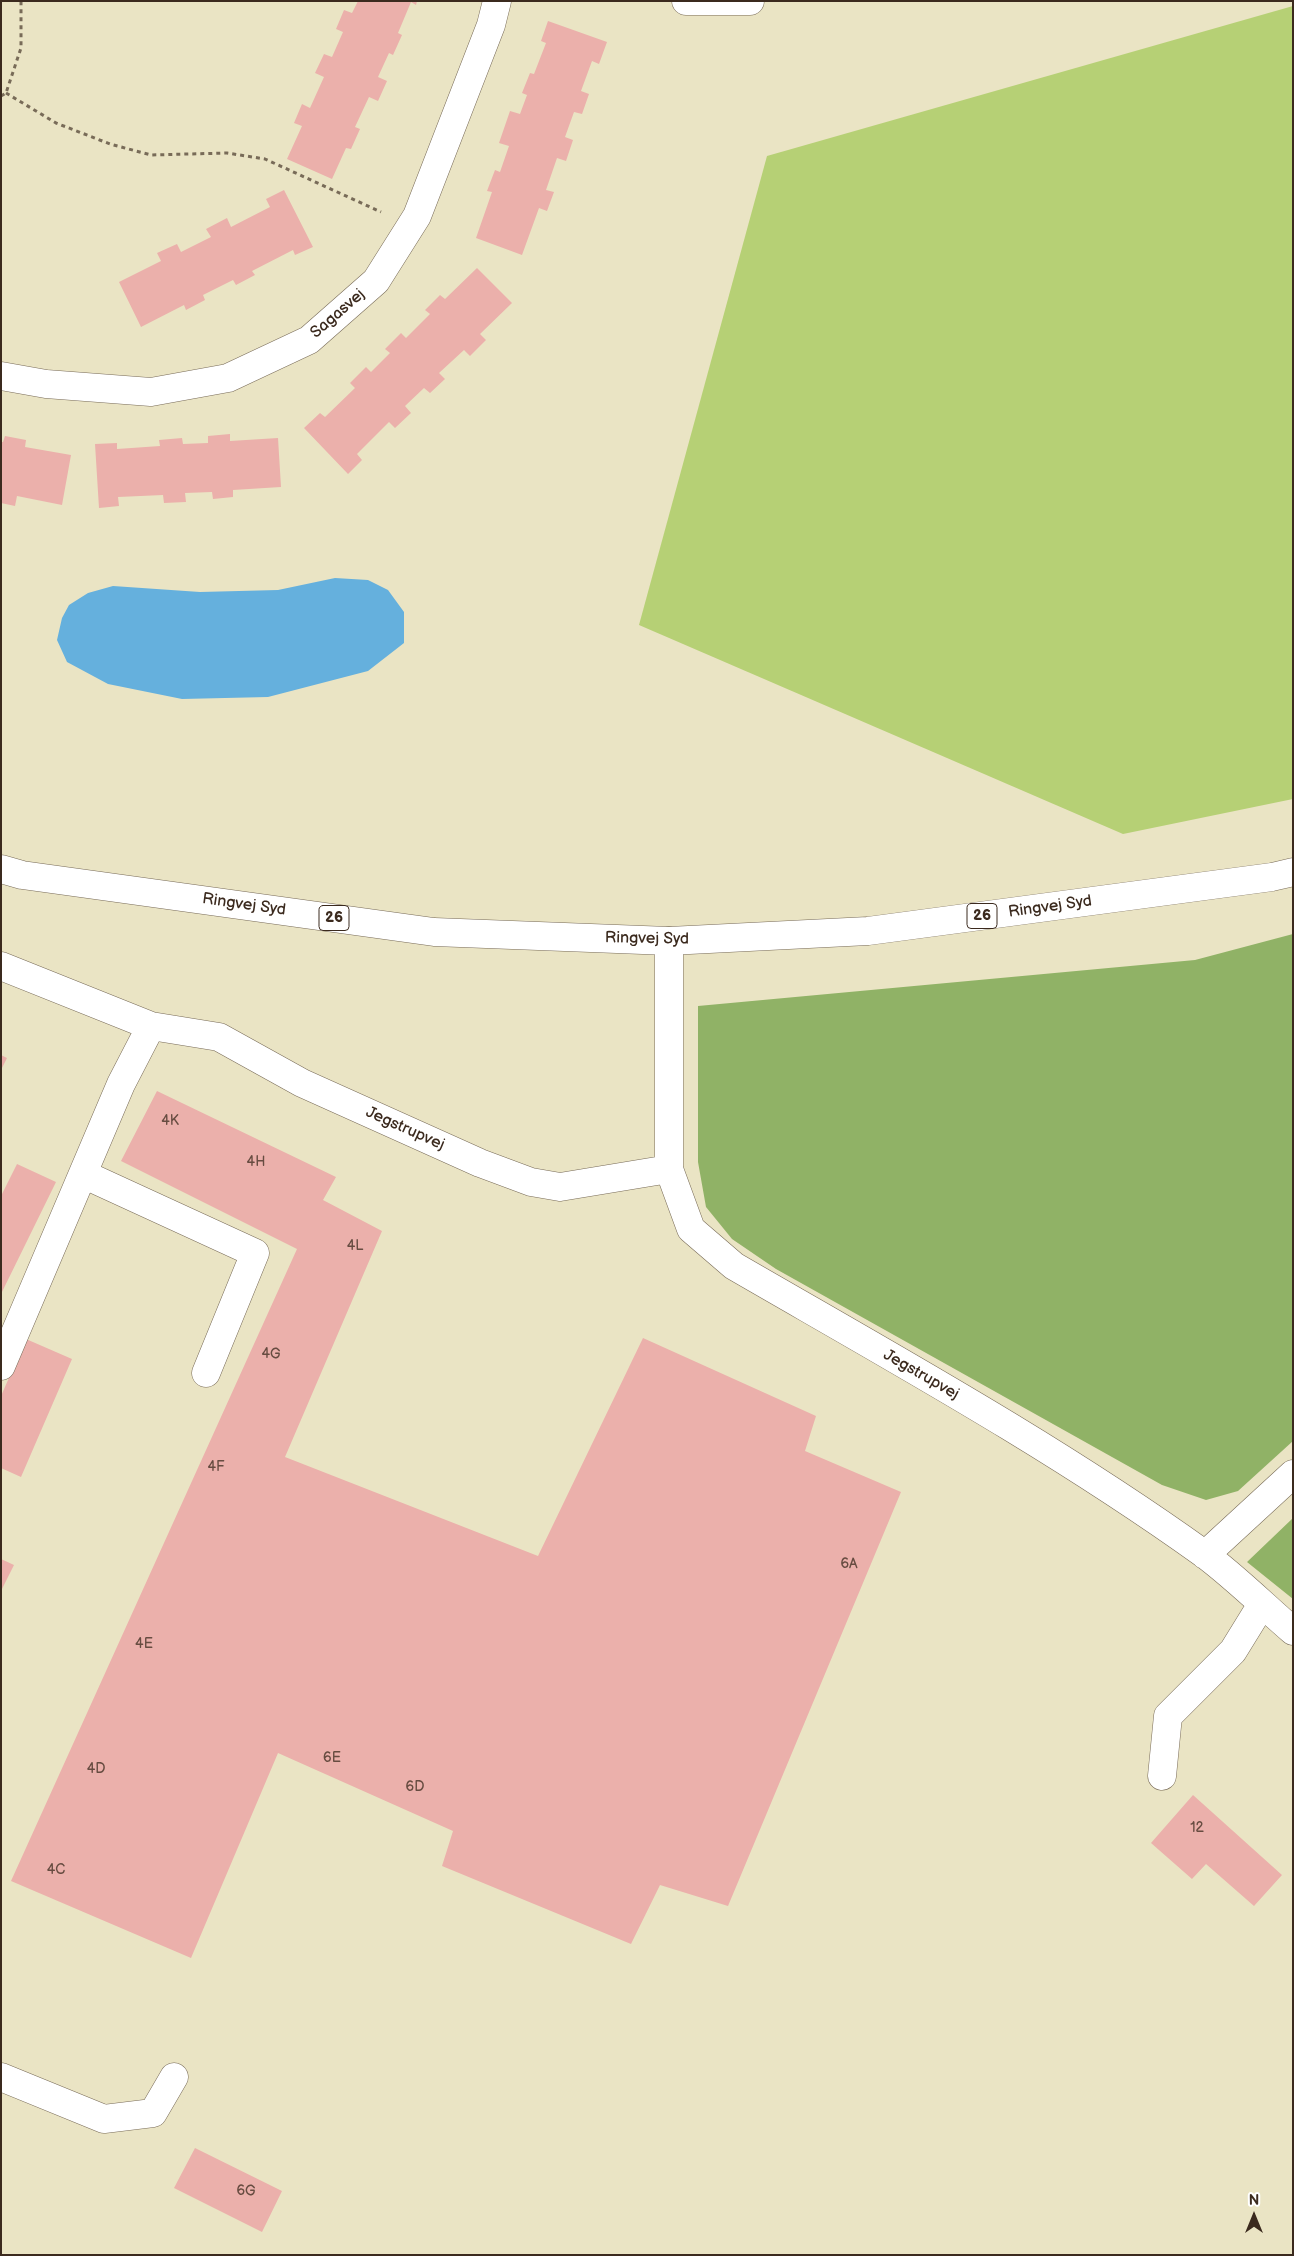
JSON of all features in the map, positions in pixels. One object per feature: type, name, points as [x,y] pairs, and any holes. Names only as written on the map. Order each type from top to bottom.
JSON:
[{"type":"street","name":"Sagasvej","points":[[1,376],[46,384],[152,392],[228,378],[309,340],[376,281],[417,216],[491,25],[497,1]]},
{"type":"street","points":[[686,1],[750,1]]},
{"type":"street","name":"Ringvej Syd","points":[[1,869],[22,874],[434,932],[669,941],[868,931],[1272,877],[1293,872]]},
{"type":"street","name":"Jegstrupvej","points":[[669,941],[669,1169],[691,1228],[734,1266],[1032,1439],[1206,1555],[1293,1631]]},
{"type":"street","name":"Jegstrupvej","points":[[1,966],[151,1026],[219,1037],[302,1083],[480,1163],[531,1182],[560,1187],[669,1169]]},
{"type":"street","points":[[1,1366],[121,1084],[151,1026]]},
{"type":"street","points":[[83,1174],[255,1253],[206,1373]]},
{"type":"street","points":[[1206,1555],[1293,1474]]},
{"type":"street","points":[[1162,1776],[1168,1716],[1233,1651],[1262,1604]]},
{"type":"street","points":[[1,2077],[104,2119],[154,2113],[174,2077]]},
{"type":"path","points":[[1,96],[6,93],[21,48],[21,1]]},
{"type":"path","points":[[6,93],[56,123],[110,144],[151,155],[227,154],[265,159],[411,226]]},
{"type":"green space","points":[[1293,6],[1293,799],[1123,834],[639,625],[767,156]]},
{"type":"green space","points":[[1293,934],[1293,1441],[1238,1491],[1206,1500],[1162,1485],[776,1269],[732,1239],[706,1207],[698,1162],[698,1006],[1195,960]]},
{"type":"green space","points":[[1293,1518],[1293,1599],[1247,1562]]},
{"type":"water","points":[[335,578],[368,580],[388,590],[404,612],[404,643],[368,671],[268,697],[182,699],[108,684],[67,662],[57,640],[62,618],[69,605],[88,593],[113,586],[200,592],[278,590]]},
{"type":"building","points":[[358,1],[417,1],[416,5],[411,2],[398,33],[402,35],[393,55],[389,53],[378,77],[387,81],[378,101],[369,97],[355,127],[360,129],[351,149],[346,148],[332,179],[287,159],[302,126],[294,123],[302,104],[310,108],[324,77],[315,73],[324,54],[332,57],[343,32],[336,29],[344,10],[352,13]]},
{"type":"building","points":[[548,21],[607,42],[599,64],[592,61],[581,91],[589,94],[582,114],[574,112],[565,137],[573,140],[566,161],[557,158],[546,190],[554,192],[547,211],[539,208],[522,255],[476,238],[492,192],[487,191],[495,170],[500,172],[509,146],[499,143],[510,111],[520,114],[527,95],[522,93],[530,73],[534,74],[546,43],[541,41]]},
{"type":"building","points":[[284,190],[313,247],[295,255],[293,250],[252,271],[255,275],[236,285],[233,280],[203,295],[205,300],[186,310],[184,305],[141,327],[119,282],[161,261],[157,253],[177,244],[181,252],[211,237],[206,229],[227,218],[231,227],[270,207],[266,199]]},
{"type":"building","points":[[477,268],[512,303],[480,334],[486,340],[470,356],[464,350],[439,373],[445,379],[430,393],[424,388],[405,406],[411,413],[395,428],[389,422],[357,454],[362,460],[348,474],[304,428],[320,413],[325,417],[355,388],[350,383],[366,367],[371,372],[390,353],[385,349],[401,333],[406,338],[430,314],[425,310],[440,295],[445,299]]},
{"type":"building","points":[[230,434],[230,441],[278,438],[281,487],[233,490],[233,497],[213,499],[212,492],[185,493],[186,502],[164,503],[163,495],[118,497],[119,506],[99,508],[95,444],[117,443],[117,449],[160,446],[159,440],[182,438],[183,444],[208,443],[208,436]]},
{"type":"building","points":[[5,436],[26,440],[25,447],[71,455],[62,505],[17,496],[15,506],[1,503],[1,442],[3,442]]},
{"type":"building","points":[[1,1055],[7,1058],[1,1070]]},
{"type":"building","points":[[157,1091],[336,1177],[323,1200],[382,1231],[285,1457],[538,1556],[643,1338],[816,1416],[805,1451],[901,1492],[728,1906],[660,1885],[631,1944],[442,1866],[453,1831],[278,1753],[191,1958],[11,1881],[297,1249],[121,1161]]},
{"type":"building","points":[[17,1164],[56,1182],[1,1294],[1,1196]]},
{"type":"building","points":[[26,1339],[72,1359],[21,1477],[1,1468],[1,1396]]},
{"type":"building","points":[[1,1559],[14,1565],[1,1591]]},
{"type":"building","points":[[1193,1795],[1282,1875],[1254,1906],[1206,1864],[1192,1879],[1151,1843]]},
{"type":"building","points":[[195,2148],[282,2191],[262,2232],[174,2188]]}]
